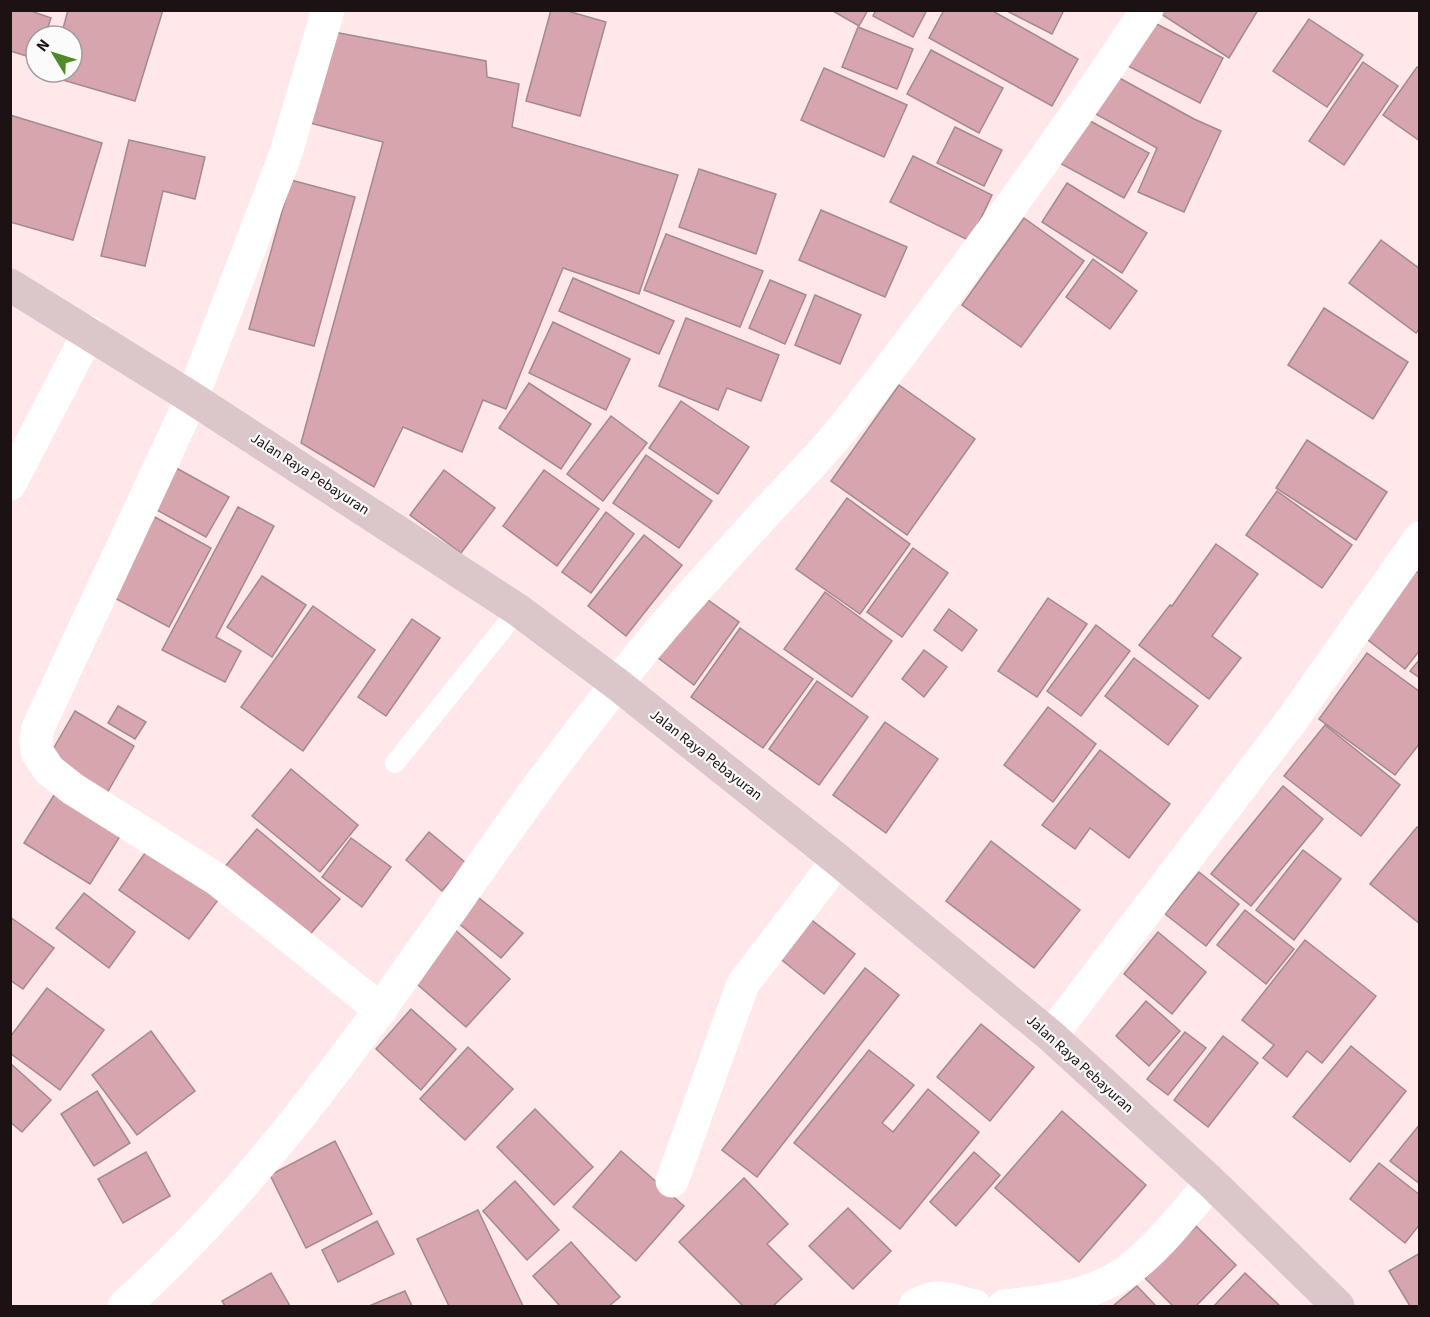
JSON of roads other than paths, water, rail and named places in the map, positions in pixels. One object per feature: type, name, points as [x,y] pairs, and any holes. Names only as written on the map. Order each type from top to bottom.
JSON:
[{"type":"main road","name":"Jalan Raya Pebayuran","points":[[10,285],[192,398],[518,610],[617,684],[838,860],[1051,1036],[1211,1182],[1338,1306]]},
{"type":"street","points":[[328,10],[286,153],[192,398],[38,728],[36,741],[37,752],[49,770],[73,789],[218,880],[381,1010]]},
{"type":"street","points":[[124,1306],[158,1276],[216,1216],[288,1133],[381,1010],[520,812],[617,684],[704,579],[833,440],[985,242],[1106,72],[1147,10]]},
{"type":"street","points":[[10,484],[88,332]]},
{"type":"street","points":[[1051,1036],[1291,721],[1419,538]]},
{"type":"street","points":[[672,1180],[743,984],[838,860]]},
{"type":"street","points":[[1004,1306],[1050,1301],[1088,1290],[1128,1270],[1149,1251],[1211,1182]]},
{"type":"street","points":[[915,1306],[929,1298],[975,1306]]},
{"type":"lane","points":[[395,763],[518,610]]}]
